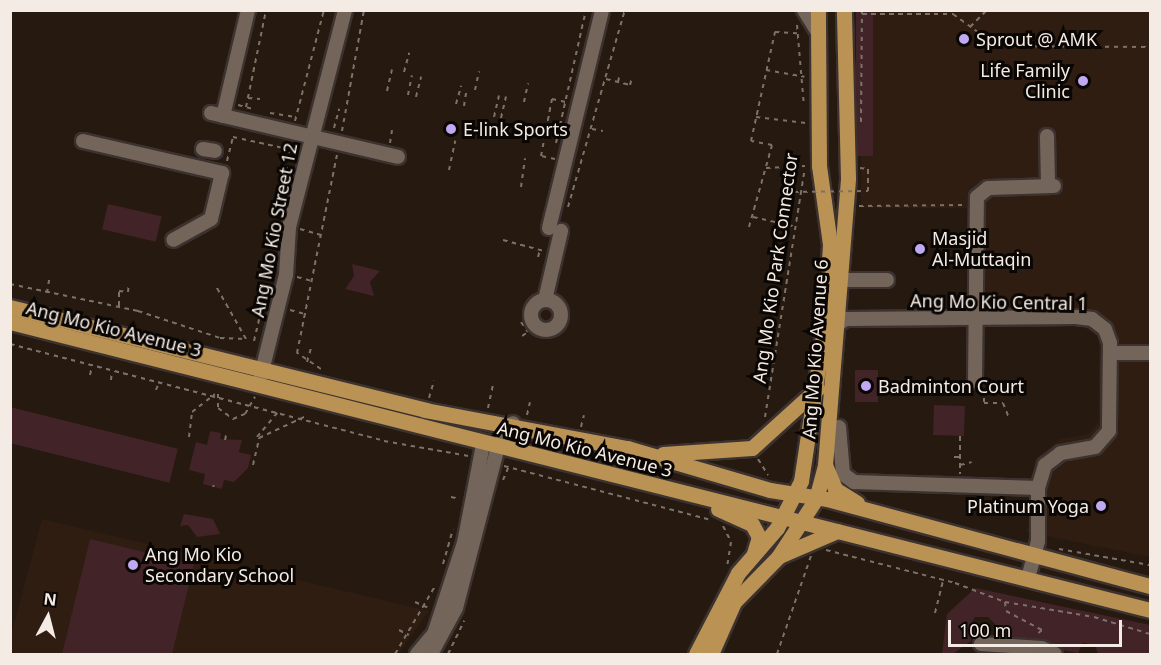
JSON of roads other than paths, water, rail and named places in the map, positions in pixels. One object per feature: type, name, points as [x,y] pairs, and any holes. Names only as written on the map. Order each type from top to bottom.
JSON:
[{"type":"main road","name":"Ang Mo Kio Avenue 6","points":[[696,654],[754,553],[797,495],[817,388],[830,244],[819,166],[818,10]]},
{"type":"main road","name":"Ang Mo Kio Avenue 6","points":[[711,654],[734,602],[778,556],[802,523],[816,499],[825,465],[841,322],[837,305],[848,169],[844,10]]},
{"type":"main road","name":"Ang Mo Kio Avenue 3","points":[[10,307],[425,410],[513,423],[648,455],[1150,586]]},
{"type":"main road","name":"Ang Mo Kio Avenue 3","points":[[10,322],[490,446],[696,498],[782,516],[802,523],[1150,610]]},
{"type":"main road","points":[[648,455],[752,448],[817,388]]},
{"type":"main road","points":[[352,411],[357,392]]},
{"type":"main road","points":[[825,465],[835,489],[877,515]]},
{"type":"main road","points":[[696,498],[752,524],[759,537],[754,553]]},
{"type":"main road","points":[[778,556],[837,531]]},
{"type":"street","points":[[248,10],[217,114],[393,153]]},
{"type":"street","name":"Ang Mo Kio Street 12","points":[[259,387],[286,274],[290,226],[311,136],[345,10]]},
{"type":"street","points":[[545,300],[559,306],[560,321],[547,330],[526,319],[545,300],[555,254],[555,229],[602,10]]},
{"type":"street","points":[[800,15],[818,32]]},
{"type":"street","points":[[979,382],[975,318],[979,193],[988,188],[1045,189],[1047,136]]},
{"type":"street","points":[[83,141],[222,173],[211,219],[173,240]]},
{"type":"street","points":[[840,280],[887,280]]},
{"type":"street","name":"Ang Mo Kio Central 1","points":[[841,322],[975,318],[1092,319],[1108,335],[1110,353],[1106,438],[1095,447],[1053,456],[1038,488],[1035,555],[1028,579]]},
{"type":"street","points":[[1110,353],[1150,353]]},
{"type":"street","points":[[417,654],[434,634],[449,593],[490,446],[513,423]]},
{"type":"street","points":[[839,427],[847,479],[1038,488]]},
{"type":"street","points":[[431,654],[465,579],[490,446]]},
{"type":"street","points":[[981,644],[1025,651],[1042,648],[1055,654]]},
{"type":"place","name":"Sprout @ AMK","points":[[964,39]]},
{"type":"place","name":"Life Family Clinic","points":[[1083,81]]},
{"type":"place","name":"E-link Sports","points":[[451,129]]},
{"type":"place","name":"Masjid Al-Muttaqin","points":[[920,249]]},
{"type":"place","name":"Badminton Court","points":[[866,386]]},
{"type":"place","name":"Platinum Yoga","points":[[1101,506]]},
{"type":"place","name":"Ang Mo Kio Secondary School","points":[[133,565]]}]
